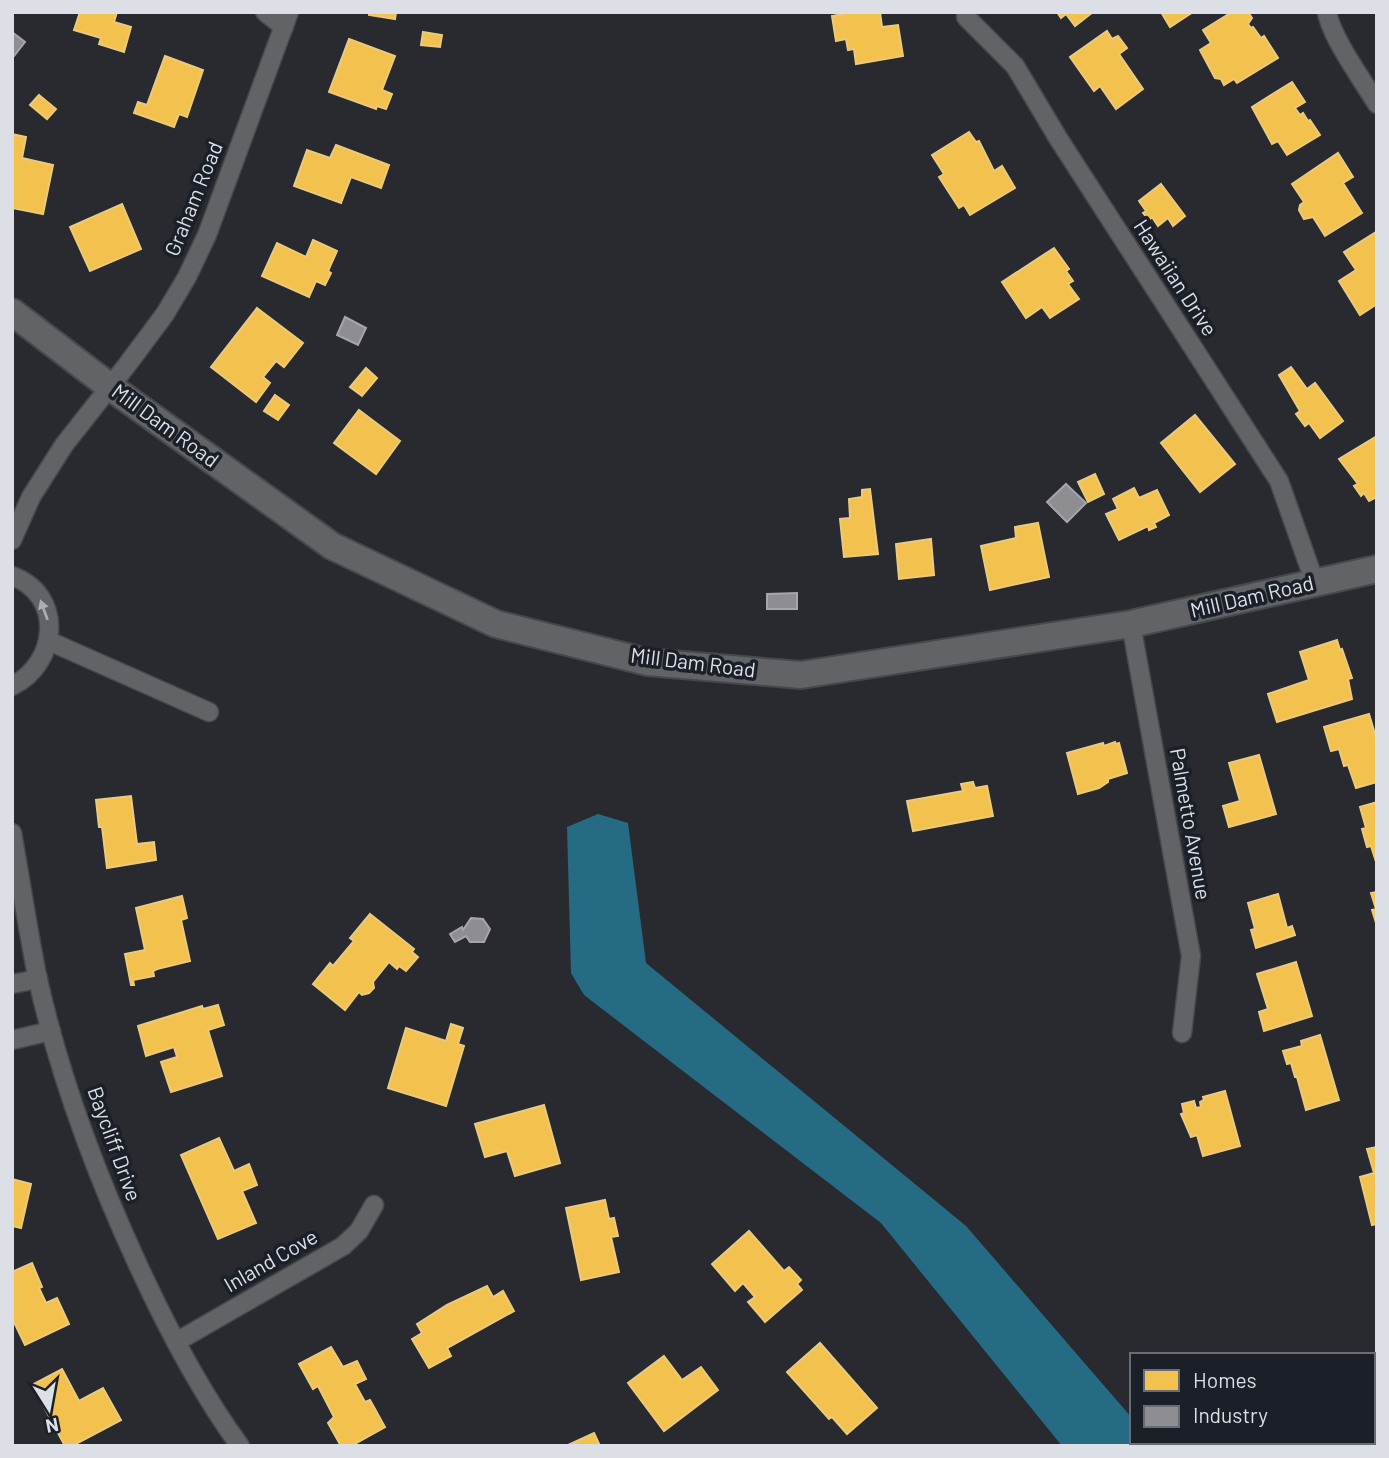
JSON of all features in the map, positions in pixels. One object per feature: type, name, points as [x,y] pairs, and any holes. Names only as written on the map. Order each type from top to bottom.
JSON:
[{"type":"street","points":[[265,12],[287,20]]},
{"type":"street","points":[[1327,12],[1339,40],[1377,104]]},
{"type":"street","name":"Hawaiian Drive","points":[[966,17],[1015,66],[1058,138],[1279,481],[1315,583]]},
{"type":"street","name":"Graham Road","points":[[109,386],[164,314],[187,277],[207,235],[287,20]]},
{"type":"street","name":"Mill Dam Road","points":[[12,312],[109,386],[332,546],[496,624],[647,662],[802,675],[1131,624],[1377,569]]},
{"type":"street","points":[[12,540],[37,487],[64,445],[109,386]]},
{"type":"street","points":[[12,576],[30,587],[40,598],[47,612],[49,641],[44,657],[35,670],[12,686]]},
{"type":"street","name":"Palmetto Avenue","points":[[1131,624],[1191,956],[1182,1032]]},
{"type":"street","points":[[49,641],[209,712]]},
{"type":"street","name":"Baycliff Drive","points":[[12,834],[38,979],[51,1031],[82,1129],[115,1216],[176,1342],[219,1417],[240,1446]]},
{"type":"street","points":[[12,984],[38,979]]},
{"type":"street","points":[[12,1040],[51,1031]]},
{"type":"street","name":"Inland Cove","points":[[176,1342],[342,1246],[359,1231],[374,1205]]},
{"type":"water","points":[[598,814],[628,823],[646,963],[966,1226],[1130,1416],[1130,1444],[1156,1446],[1062,1446],[881,1223],[584,995],[571,973],[567,827]]},
{"type":"building: Homes","points":[[80,12],[117,12],[114,22],[131,27],[124,52],[99,44],[101,38],[74,30]]},
{"type":"building: Homes","points":[[369,12],[396,12],[395,19],[369,15]]},
{"type":"building: Homes","points":[[853,12],[880,12],[882,27],[898,25],[903,56],[856,64],[854,49],[848,50],[846,39],[836,41],[832,16]]},
{"type":"building: Homes","points":[[1057,12],[1093,12],[1075,26],[1066,14],[1061,18]]},
{"type":"building: Homes","points":[[1161,12],[1193,12],[1170,27]]},
{"type":"building: Homes","points":[[1232,12],[1248,12],[1252,18],[1248,24],[1261,38],[1264,36],[1278,58],[1237,83],[1234,79],[1224,85],[1221,79],[1215,78],[1200,50],[1211,43],[1203,30]]},
{"type":"building: Homes","points":[[1107,31],[1112,39],[1118,36],[1127,48],[1119,54],[1143,89],[1116,109],[1100,86],[1094,91],[1070,57]]},
{"type":"building: Homes","points":[[423,32],[442,35],[440,47],[421,45]]},
{"type":"building: Homes","points":[[349,39],[395,56],[382,90],[392,94],[386,109],[377,106],[376,109],[329,92]]},
{"type":"building: Homes","points":[[165,56],[203,70],[187,117],[179,114],[174,127],[134,113],[138,102],[147,105]]},
{"type":"building: Homes","points":[[1292,82],[1305,102],[1295,108],[1300,115],[1303,113],[1308,121],[1310,120],[1320,135],[1287,155],[1278,141],[1272,144],[1252,107]]},
{"type":"building: Homes","points":[[39,95],[56,109],[47,119],[30,105]]},
{"type":"building: Homes","points":[[969,132],[976,142],[979,141],[994,171],[1002,166],[1015,188],[970,215],[964,205],[959,208],[939,177],[944,174],[932,155]]},
{"type":"building: Homes","points":[[12,134],[26,137],[22,158],[53,165],[43,214],[12,208]]},
{"type":"building: Homes","points":[[336,145],[389,165],[381,188],[351,177],[341,203],[294,186],[307,150],[330,158]]},
{"type":"building: Homes","points":[[1338,153],[1353,177],[1343,183],[1362,213],[1325,236],[1313,217],[1304,219],[1299,210],[1304,202],[1292,184]]},
{"type":"building: Homes","points":[[1161,184],[1185,216],[1173,226],[1168,218],[1158,226],[1152,217],[1149,220],[1139,201]]},
{"type":"building: Homes","points":[[122,204],[141,249],[90,271],[70,227]]},
{"type":"building: Homes","points":[[1376,232],[1377,304],[1360,315],[1339,281],[1356,270],[1344,252]]},
{"type":"building: Homes","points":[[313,240],[337,251],[325,285],[316,281],[309,297],[262,276],[277,243],[306,257]]},
{"type":"building: Homes","points":[[1054,248],[1069,269],[1066,271],[1073,281],[1068,284],[1079,299],[1050,318],[1042,307],[1026,318],[1002,282]]},
{"type":"building: Homes","points":[[257,308],[303,343],[284,367],[276,361],[263,377],[270,383],[256,402],[211,367]]},
{"type":"building: Homes","points":[[1291,367],[1307,389],[1315,383],[1343,421],[1320,438],[1309,423],[1305,426],[1296,414],[1300,411],[1279,375]]},
{"type":"building: Homes","points":[[366,368],[377,378],[362,396],[350,387]]},
{"type":"building: Homes","points":[[275,395],[289,405],[278,420],[264,411]]},
{"type":"building: Homes","points":[[359,410],[400,441],[376,474],[334,443]]},
{"type":"building: Homes","points":[[1195,415],[1235,464],[1200,492],[1161,443]]},
{"type":"building: Homes","points":[[1377,436],[1377,497],[1369,501],[1364,493],[1361,496],[1354,486],[1358,484],[1339,459]]},
{"type":"building: Homes","points":[[1095,474],[1104,494],[1088,502],[1078,482]]},
{"type":"building: Homes","points":[[1134,488],[1139,498],[1157,490],[1169,515],[1154,523],[1156,527],[1149,530],[1148,526],[1119,540],[1106,514],[1118,509],[1113,499]]},
{"type":"building: Homes","points":[[870,489],[878,554],[844,557],[840,519],[850,518],[849,499],[862,497],[862,490]]},
{"type":"building: Homes","points":[[1038,523],[1049,577],[990,590],[981,546],[1016,538],[1015,527]]},
{"type":"building: Homes","points":[[931,539],[934,575],[899,579],[896,544]]},
{"type":"building: Homes","points":[[1337,640],[1352,678],[1348,679],[1352,699],[1277,722],[1268,694],[1309,680],[1300,652]]},
{"type":"building: Homes","points":[[1369,714],[1377,741],[1377,782],[1356,788],[1348,765],[1344,766],[1339,749],[1331,751],[1324,727]]},
{"type":"building: Homes","points":[[1119,743],[1127,773],[1108,779],[1108,782],[1099,788],[1078,794],[1067,753]]},
{"type":"building: Homes","points":[[1259,755],[1276,814],[1229,827],[1223,806],[1240,801],[1229,763]]},
{"type":"building: Homes","points":[[973,782],[975,788],[987,786],[993,816],[913,831],[907,801],[963,791],[961,784]]},
{"type":"building: Homes","points":[[131,796],[137,844],[154,842],[156,860],[107,868],[96,800]]},
{"type":"building: Homes","points":[[1377,802],[1377,865],[1371,846],[1367,847],[1362,829],[1366,828],[1360,807]]},
{"type":"building: Homes","points":[[1377,892],[1377,926],[1371,893]]},
{"type":"building: Homes","points":[[1278,894],[1287,928],[1292,926],[1295,935],[1256,948],[1251,930],[1255,929],[1248,903]]},
{"type":"building: Homes","points":[[182,896],[187,918],[181,920],[190,961],[157,969],[153,971],[154,976],[133,980],[134,985],[131,985],[125,954],[145,950],[136,908]]},
{"type":"building: Homes","points":[[370,914],[414,949],[412,952],[418,957],[406,971],[399,966],[397,969],[389,962],[373,982],[374,988],[362,995],[359,992],[345,1010],[313,984],[330,963],[333,966],[354,941],[350,938]]},
{"type":"building: Homes","points":[[1296,962],[1312,1016],[1264,1031],[1259,1012],[1268,1009],[1257,974]]},
{"type":"building: Homes","points":[[218,1005],[224,1025],[208,1030],[222,1076],[171,1092],[161,1062],[177,1057],[174,1047],[146,1056],[138,1026],[202,1006],[203,1009]]},
{"type":"building: Homes","points":[[451,1024],[463,1028],[458,1044],[464,1046],[446,1106],[388,1088],[406,1028],[446,1041]]},
{"type":"building: Homes","points":[[1320,1035],[1339,1100],[1306,1110],[1297,1077],[1291,1063],[1287,1064],[1283,1051],[1302,1046],[1301,1041]]},
{"type":"building: Homes","points":[[1225,1091],[1240,1146],[1203,1156],[1197,1135],[1191,1137],[1181,1114],[1184,1113],[1182,1104],[1194,1101],[1196,1108],[1201,1107],[1203,1097]]},
{"type":"building: Homes","points":[[544,1105],[560,1163],[515,1176],[507,1151],[485,1157],[475,1124]]},
{"type":"building: Homes","points":[[219,1138],[234,1171],[249,1164],[257,1185],[242,1191],[256,1223],[218,1239],[181,1155]]},
{"type":"building: Homes","points":[[1377,1147],[1377,1224],[1372,1225],[1360,1177],[1374,1173],[1367,1149]]},
{"type":"building: Homes","points":[[12,1179],[31,1184],[21,1228],[12,1226]]},
{"type":"building: Homes","points":[[605,1200],[609,1219],[614,1218],[618,1236],[611,1237],[619,1272],[581,1280],[566,1208]]},
{"type":"building: Homes","points":[[749,1231],[784,1271],[789,1267],[801,1280],[797,1284],[802,1290],[765,1322],[748,1302],[755,1297],[743,1283],[735,1291],[712,1264]]},
{"type":"building: Homes","points":[[32,1263],[46,1303],[57,1298],[69,1324],[25,1345],[12,1318],[12,1272]]},
{"type":"building: Homes","points":[[487,1286],[493,1297],[503,1291],[514,1311],[447,1348],[451,1356],[429,1368],[412,1339],[422,1333],[417,1324],[447,1305]]},
{"type":"building: Homes","points":[[820,1343],[877,1408],[847,1434],[832,1417],[829,1419],[787,1372]]},
{"type":"building: Homes","points":[[331,1347],[343,1367],[357,1361],[366,1379],[355,1384],[365,1402],[370,1400],[385,1427],[351,1446],[341,1446],[328,1423],[334,1417],[318,1386],[313,1389],[299,1364]]},
{"type":"building: Homes","points":[[664,1356],[682,1380],[701,1367],[718,1390],[664,1431],[628,1383]]},
{"type":"building: Homes","points":[[62,1369],[79,1401],[103,1388],[121,1420],[72,1446],[65,1446],[32,1385]]},
{"type":"building: Homes","points":[[594,1433],[600,1446],[566,1446]]},
{"type":"building: Industry","points":[[12,32],[25,42],[14,56],[12,55]]},
{"type":"building: Industry","points":[[345,317],[366,328],[358,345],[337,335]]},
{"type":"building: Industry","points":[[1066,484],[1086,503],[1067,522],[1047,502]]},
{"type":"building: Industry","points":[[797,593],[797,609],[767,609],[767,594]]},
{"type":"building: Industry","points":[[471,918],[483,919],[490,929],[484,942],[470,942],[466,936],[455,942],[450,934],[462,927],[463,930]]}]
